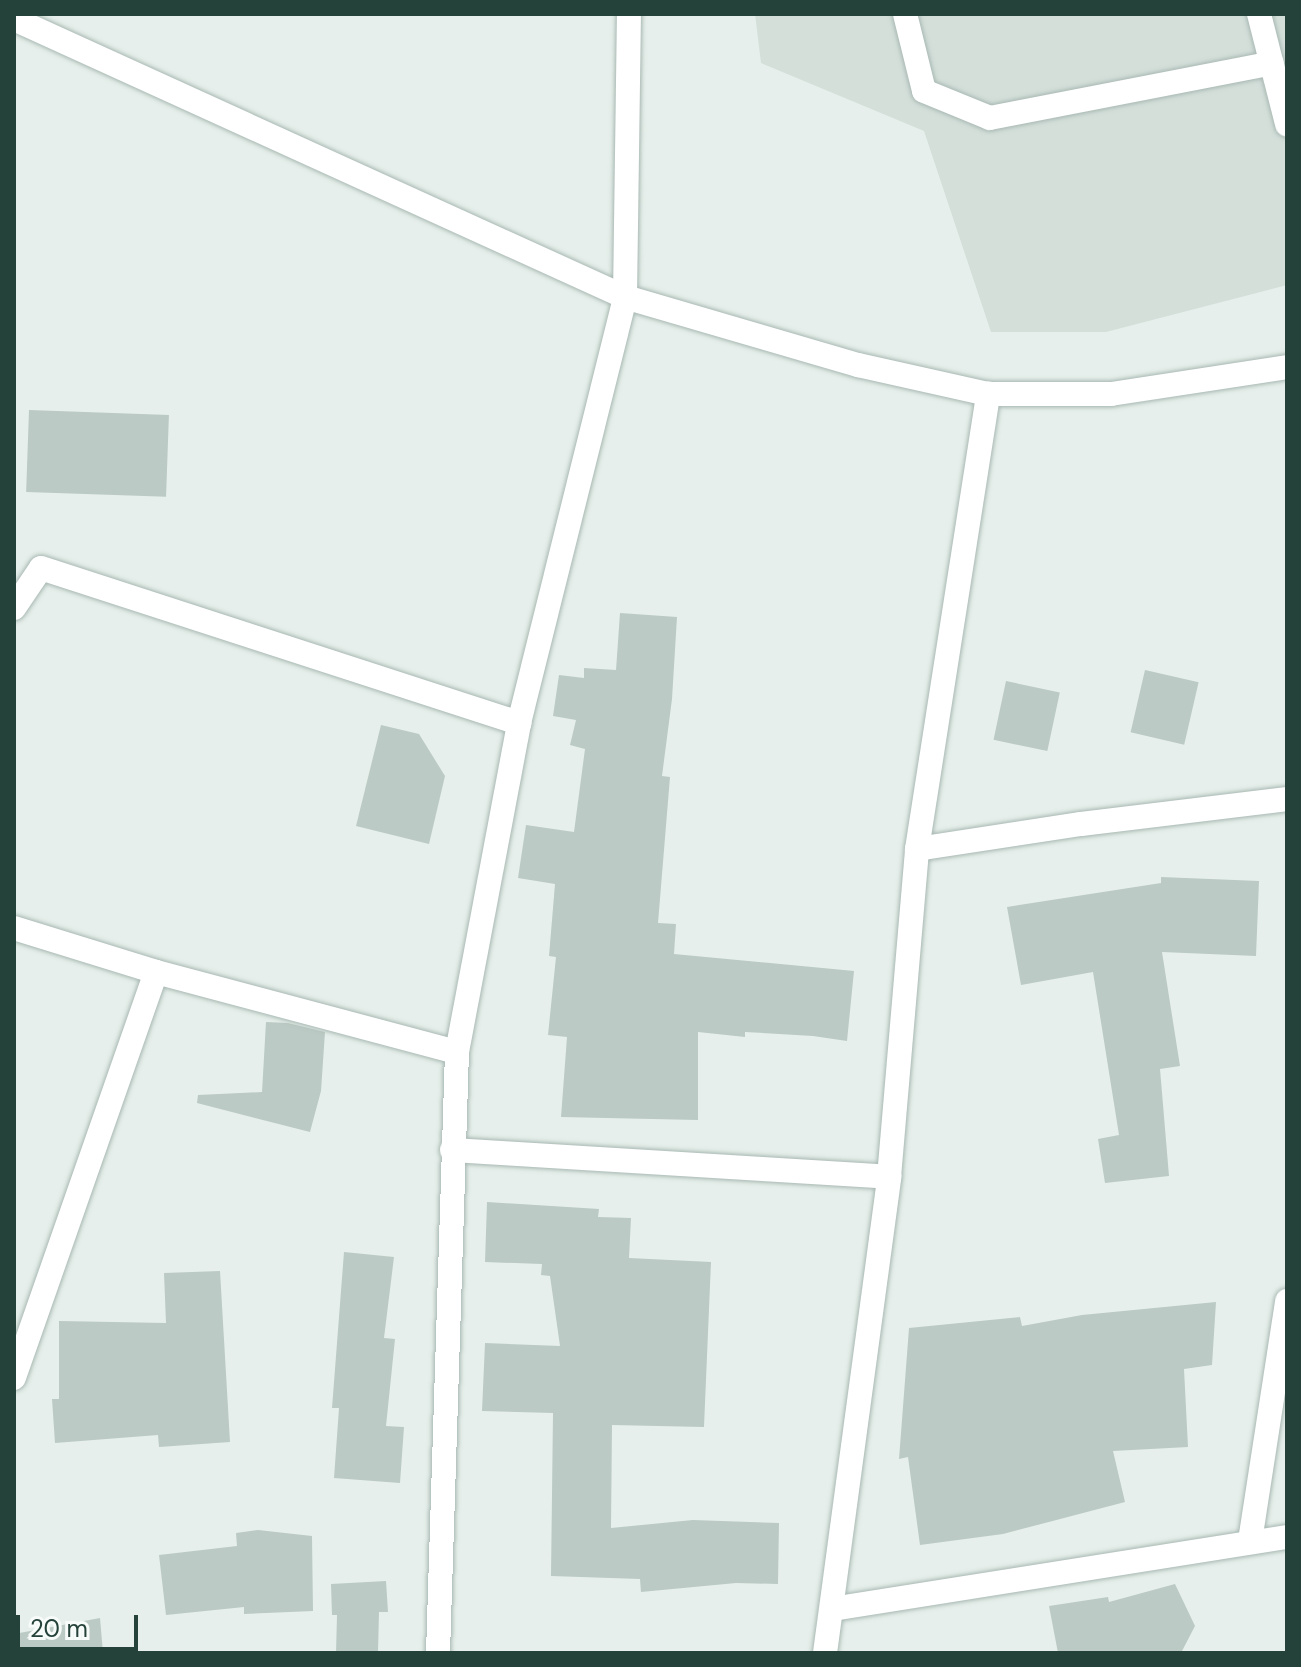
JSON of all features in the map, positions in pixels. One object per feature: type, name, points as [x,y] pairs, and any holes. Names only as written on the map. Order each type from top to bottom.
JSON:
[{"type":"street","points":[[438,1653],[457,1052],[519,723],[625,297],[629,14]]},
{"type":"street","points":[[905,14],[924,91],[990,118],[1272,63]]},
{"type":"street","points":[[1259,14],[1287,124]]},
{"type":"street","points":[[14,19],[625,297],[858,365],[988,394],[1111,394],[1287,367]]},
{"type":"street","points":[[825,1653],[889,1177],[917,849],[988,394]]},
{"type":"street","points":[[14,608],[41,568],[519,723]]},
{"type":"street","points":[[917,849],[1081,824],[1287,799]]},
{"type":"street","points":[[14,928],[156,972],[457,1052]]},
{"type":"street","points":[[14,1378],[156,972]]},
{"type":"street","points":[[452,1150],[889,1177]]},
{"type":"street","points":[[1250,1541],[1287,1301]]},
{"type":"street","points":[[832,1609],[1287,1537]]},
{"type":"shaded area","points":[[755,14],[1287,14],[1287,285],[1106,332],[991,332],[924,131],[761,63]]},
{"type":"building","points":[[29,410],[169,415],[166,497],[26,492]]},
{"type":"building","points":[[620,613],[677,617],[672,699],[662,776],[670,777],[658,923],[676,924],[674,954],[854,971],[847,1041],[813,1036],[745,1032],[745,1037],[698,1032],[698,1120],[561,1117],[567,1037],[548,1035],[556,957],[549,956],[555,884],[518,878],[526,825],[574,832],[585,749],[570,745],[576,720],[553,716],[559,675],[584,678],[584,668],[616,670]]},
{"type":"building","points":[[1145,670],[1199,682],[1184,745],[1131,732]]},
{"type":"building","points":[[1006,681],[1060,692],[1047,751],[994,740]]},
{"type":"building","points":[[381,725],[419,734],[445,776],[429,844],[356,826]]},
{"type":"building","points":[[1161,877],[1259,881],[1256,956],[1162,952],[1180,1066],[1160,1069],[1169,1176],[1105,1183],[1098,1139],[1119,1135],[1093,972],[1021,985],[1007,907],[1161,883]]},
{"type":"building","points":[[266,1022],[288,1023],[325,1032],[321,1091],[310,1132],[197,1103],[198,1095],[262,1092]]},
{"type":"building","points":[[487,1202],[599,1209],[598,1217],[631,1218],[629,1258],[711,1262],[704,1427],[612,1425],[611,1528],[693,1520],[779,1523],[778,1584],[736,1583],[641,1592],[640,1579],[551,1576],[553,1413],[482,1411],[485,1343],[560,1346],[550,1276],[541,1275],[542,1264],[485,1262]]},
{"type":"building","points":[[344,1252],[394,1257],[384,1338],[395,1339],[386,1426],[404,1427],[400,1483],[334,1478],[339,1408],[332,1408]]},
{"type":"building","points":[[220,1271],[230,1442],[159,1447],[158,1435],[55,1443],[52,1399],[59,1399],[59,1321],[166,1323],[164,1273]]},
{"type":"building","points":[[1216,1302],[1212,1365],[1184,1369],[1188,1447],[1113,1451],[1125,1502],[1003,1534],[920,1545],[908,1457],[899,1459],[909,1328],[1020,1317],[1022,1326],[1082,1315]]},
{"type":"building","points":[[258,1530],[312,1536],[313,1611],[244,1614],[244,1607],[166,1615],[159,1555],[237,1546],[236,1533]]},
{"type":"building","points":[[386,1581],[388,1612],[379,1612],[378,1653],[336,1653],[337,1615],[332,1615],[331,1584]]},
{"type":"building","points":[[1175,1584],[1195,1626],[1181,1653],[1058,1653],[1049,1606],[1108,1597],[1109,1602]]},
{"type":"building","points":[[100,1618],[103,1653],[14,1653],[14,1634]]}]
